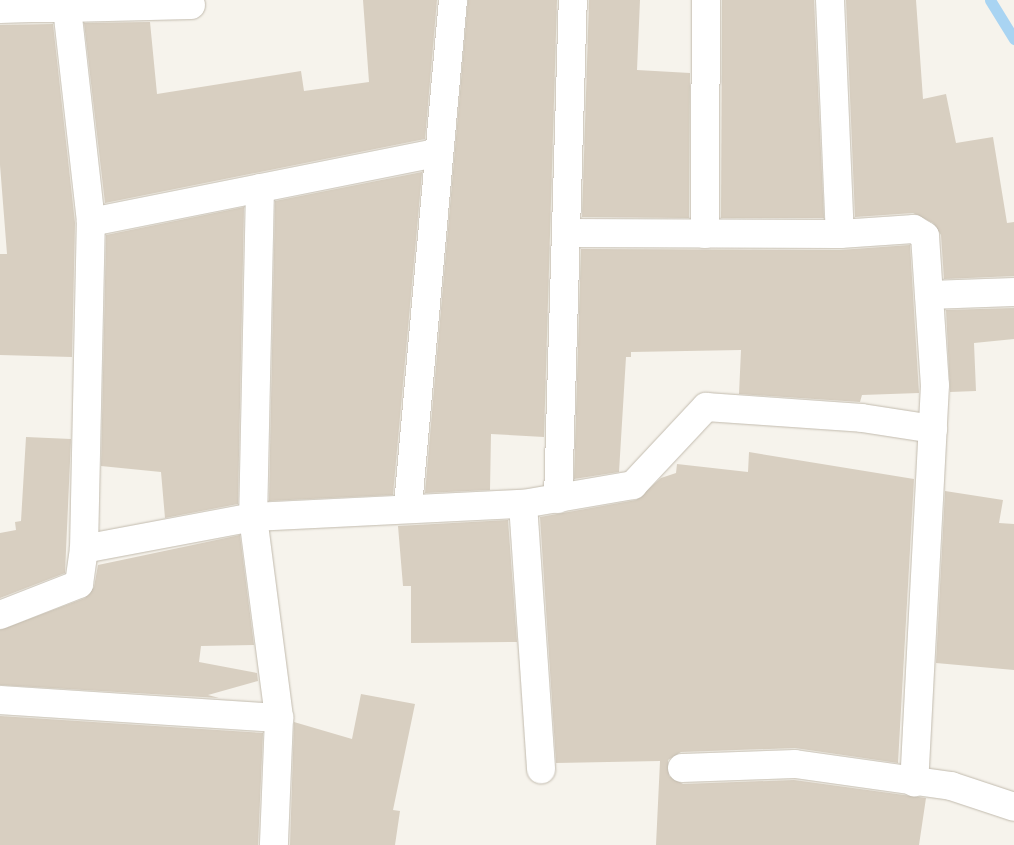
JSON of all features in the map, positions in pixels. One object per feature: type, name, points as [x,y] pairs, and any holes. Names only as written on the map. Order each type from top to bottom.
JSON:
[{"type":"street","points":[[408,506],[437,153],[453,0]]},
{"type":"street","points":[[558,499],[573,0]]},
{"type":"street","points":[[705,234],[706,0]]},
{"type":"street","points":[[830,0],[840,234]]},
{"type":"street","points":[[0,9],[31,4],[67,8],[191,5]]},
{"type":"street","points":[[0,615],[79,584],[84,549],[91,222],[67,8]]},
{"type":"street","points":[[91,222],[437,153]]},
{"type":"street","points":[[260,188],[253,517],[279,718],[274,845]]},
{"type":"street","points":[[566,233],[840,234],[919,230],[926,244],[933,429],[914,782]]},
{"type":"street","points":[[929,295],[1014,292]]},
{"type":"street","points":[[84,549],[253,517],[408,506],[523,504],[633,485],[706,408],[862,418],[933,429]]},
{"type":"street","points":[[523,504],[541,769]]},
{"type":"street","points":[[0,700],[279,718]]},
{"type":"street","points":[[682,768],[794,764],[951,786],[1014,807]]},
{"type":"building","points":[[363,0],[437,0],[425,139],[105,203],[84,23],[150,22],[157,94],[301,71],[304,91],[369,82]]},
{"type":"building","points":[[468,0],[557,0],[544,437],[491,434],[490,490],[425,493]]},
{"type":"building","points":[[589,0],[640,0],[637,70],[690,73],[689,218],[582,217]]},
{"type":"building","points":[[722,0],[814,0],[824,218],[721,218]]},
{"type":"building","points":[[846,0],[916,0],[923,99],[946,94],[956,143],[993,137],[1007,223],[1014,222],[1014,276],[944,279],[941,235],[933,223],[913,213],[855,217]]},
{"type":"building","points":[[53,24],[75,223],[72,357],[0,355],[0,254],[7,254],[0,165],[0,25]]},
{"type":"building","points":[[422,172],[393,495],[269,501],[275,201]]},
{"type":"building","points":[[244,207],[238,504],[165,518],[161,472],[101,466],[106,235]]},
{"type":"building","points":[[910,245],[919,393],[862,395],[860,402],[739,394],[741,350],[631,352],[631,357],[626,357],[619,472],[574,479],[581,249],[840,250]]},
{"type":"building","points":[[1014,308],[1014,339],[974,343],[976,391],[950,392],[946,310]]},
{"type":"building","points":[[26,437],[71,439],[65,573],[0,598],[0,533],[16,530],[15,522],[21,521]]},
{"type":"building","points":[[749,452],[914,479],[898,763],[795,748],[681,752],[668,760],[669,776],[683,784],[794,780],[926,798],[919,845],[656,845],[660,761],[556,763],[540,517],[636,500],[661,478],[676,473],[677,464],[748,472]]},
{"type":"building","points":[[945,491],[1003,500],[999,523],[1014,524],[1014,670],[936,663]]},
{"type":"building","points":[[508,520],[517,642],[411,643],[411,586],[403,586],[398,526]]},
{"type":"building","points":[[240,535],[254,645],[201,646],[199,662],[257,673],[258,681],[208,695],[219,698],[0,685],[0,630],[85,598],[94,587],[98,565]]},
{"type":"building","points":[[361,694],[415,704],[393,810],[400,811],[395,845],[290,845],[294,722],[352,739]]},
{"type":"building","points":[[0,716],[263,733],[258,845],[0,845]]},
{"type":"waterway","points":[[990,0],[1014,39]]}]
